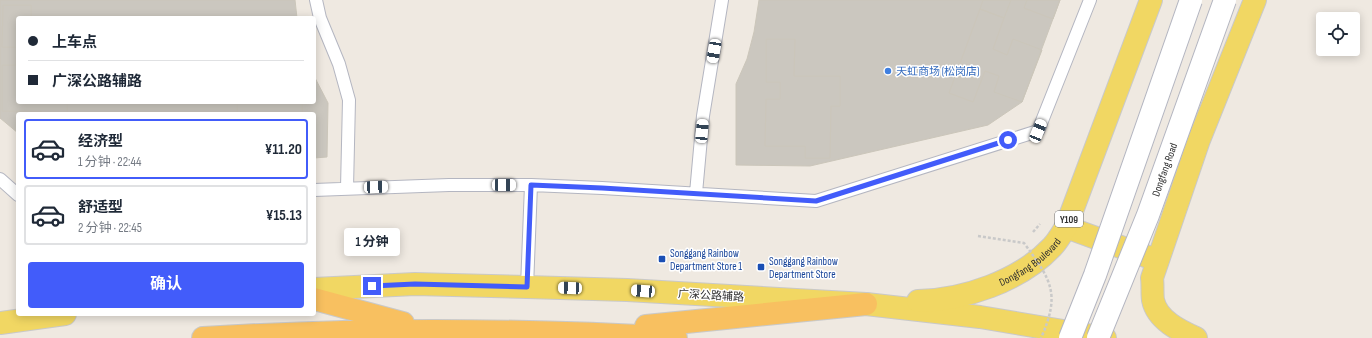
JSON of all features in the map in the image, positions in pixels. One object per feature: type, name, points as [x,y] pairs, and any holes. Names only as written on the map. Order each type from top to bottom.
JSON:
[{"type":"highway","points":[[316,300],[429,330]]},
{"type":"highway","points":[[576,332],[866,304]]},
{"type":"highway","points":[[203,338],[301,332],[429,330],[576,332],[676,338]]},
{"type":"main road","name":"Dongfang Boulevard","points":[[866,304],[934,301],[963,296],[990,287],[1018,274],[1053,247],[1066,226],[1152,0]]},
{"type":"main road","points":[[1196,338],[1178,330],[1160,315],[1153,301],[1152,278],[1199,140],[1255,0]]},
{"type":"main road","points":[[1066,226],[1157,260]]},
{"type":"main road","name":"广深公路辅路","points":[[316,289],[415,284],[527,287],[627,290],[866,304],[980,317],[1105,338]]},
{"type":"main road","points":[[6,320],[45,316]]},
{"type":"street","points":[[1070,338],[1095,275],[1191,0]]},
{"type":"street","name":"Dongfang Road","points":[[1098,338],[1148,215],[1225,0]]},
{"type":"lane","points":[[316,0],[320,18],[339,64],[349,100],[347,188]]},
{"type":"lane","points":[[696,193],[703,116],[722,0]]},
{"type":"lane","points":[[316,190],[531,185],[696,193],[816,201],[1038,131],[1090,0]]},
{"type":"lane","points":[[0,179],[16,193]]},
{"type":"lane","points":[[527,287],[531,185]]},
{"type":"path","points":[[978,236],[1024,243],[1045,271],[1051,290],[1052,310],[1041,338]]},
{"type":"building","points":[[0,0],[295,0],[297,16],[16,16],[16,104],[316,104],[316,80],[328,103],[327,157],[316,158],[316,112],[16,112],[16,131],[0,118]]},
{"type":"building","name":"天虹商场 (松岗店)","points":[[759,0],[1060,0],[1022,102],[988,125],[810,166],[736,165],[736,84],[747,59],[754,32]]},
{"type":"building","points":[[983,0],[1011,0],[1004,18],[980,9]]},
{"type":"building","points":[[1027,0],[1060,0],[1053,19],[1024,8]]},
{"type":"building","points":[[3,5],[31,5],[31,16],[16,16],[16,47],[2,47]]},
{"type":"building","points":[[980,9],[1004,18],[993,49],[1007,55],[1013,39],[1042,50],[1022,102],[994,92],[999,76],[985,71],[973,102],[949,93]]},
{"type":"building","points":[[766,39],[795,39],[794,76],[840,76],[840,106],[831,106],[830,158],[805,158],[805,146],[765,146],[766,99],[780,99],[780,82],[766,82]]},
{"type":"building","points":[[2,65],[16,65],[16,104],[67,104],[67,112],[2,111]]},
{"type":"building","points":[[237,104],[302,104],[302,112],[237,112]]},
{"type":"place","name":"天虹商场 (松岗店)","points":[[888,71]]},
{"type":"place","name":"Songgang Rainbow Department Store 1","points":[[662,259]]},
{"type":"place","name":"Songgang Rainbow Department Store","points":[[761,267]]},
{"type":"route","points":[[372,286],[415,284],[527,287],[531,185],[816,201],[1008,140]]}]
